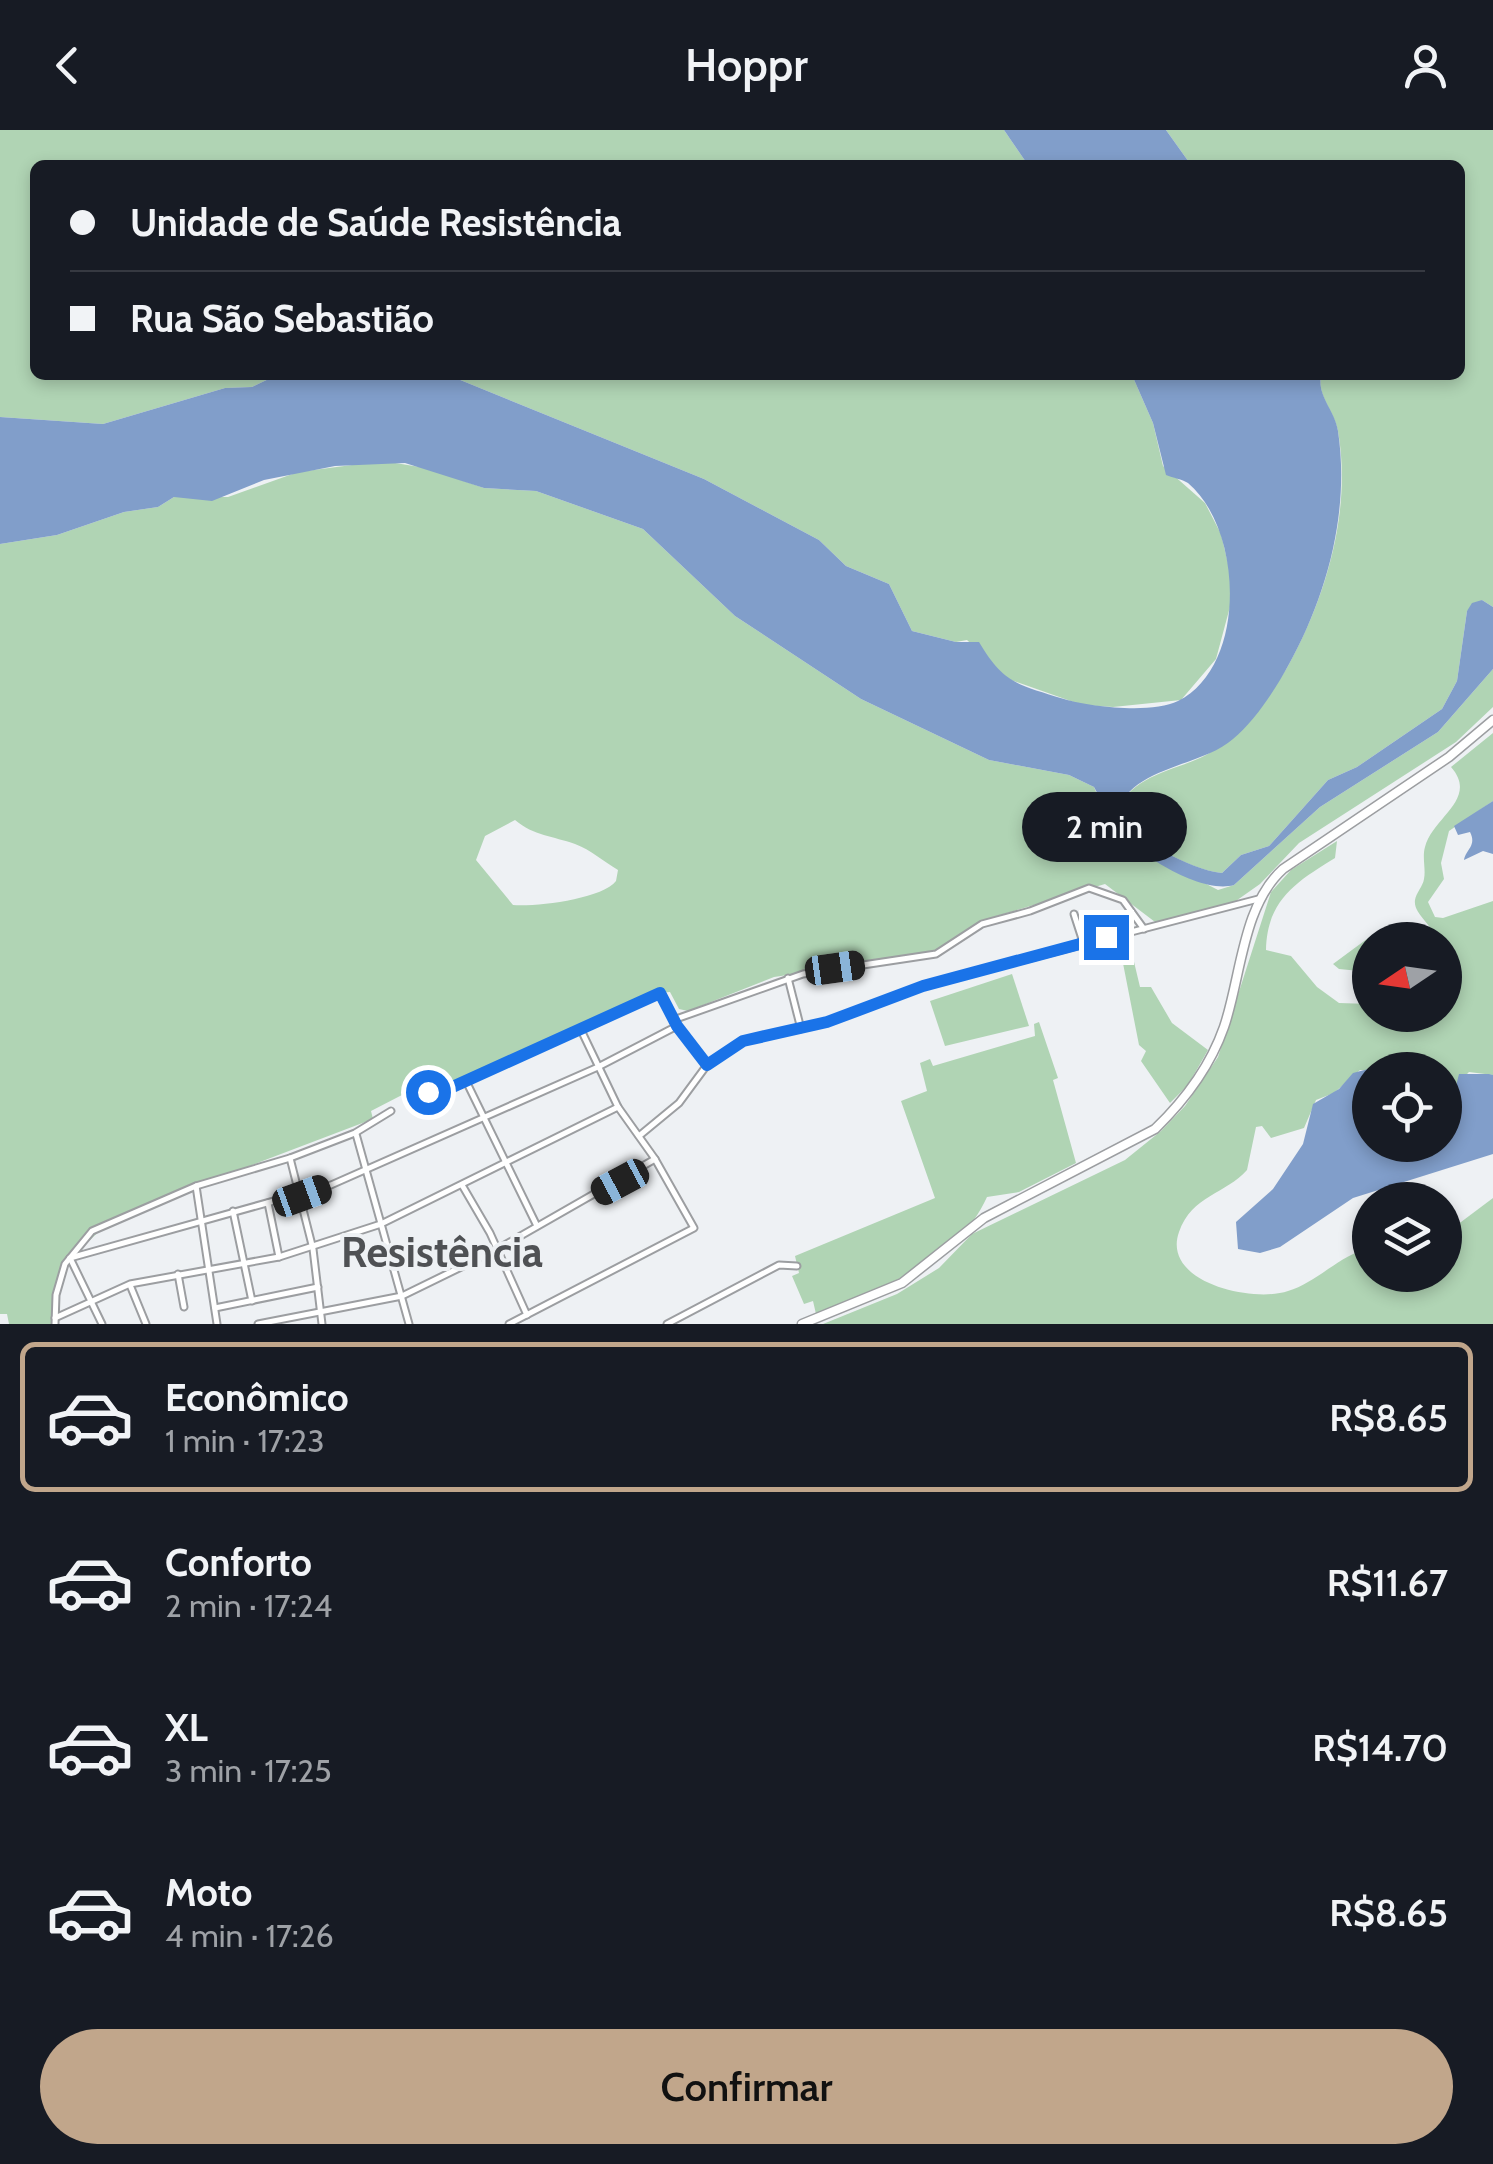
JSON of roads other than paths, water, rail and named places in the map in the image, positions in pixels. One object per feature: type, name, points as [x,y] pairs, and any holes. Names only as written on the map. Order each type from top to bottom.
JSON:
[{"type":"main road","points":[[802,1324],[902,1283],[984,1218],[1155,1130],[1177,1108],[1213,1053],[1262,898],[1284,869],[1449,758],[1493,720]]},
{"type":"street","points":[[70,1258],[331,1185],[598,1067],[676,1023],[788,978],[936,954],[982,924],[1089,888],[1123,900],[1144,929]]},
{"type":"street","points":[[639,1136],[680,1103],[707,1065],[743,1041],[800,1028],[923,986],[1262,898]]},
{"type":"street","points":[[1074,914],[1084,945]]},
{"type":"street","points":[[788,978],[800,1028]]},
{"type":"street","points":[[428,1092],[466,1081],[660,993],[676,1023],[707,1065]]},
{"type":"street","points":[[509,1324],[694,1228],[655,1159],[618,1107],[581,1030]]},
{"type":"street","points":[[466,1081],[538,1227]]},
{"type":"street","points":[[55,1321],[130,1284],[279,1257],[381,1224],[618,1107]]},
{"type":"street","points":[[55,1321],[57,1290],[70,1258],[92,1231],[196,1186],[290,1158],[355,1133],[391,1111]]},
{"type":"street","points":[[355,1133],[408,1324]]},
{"type":"street","points":[[290,1158],[313,1248],[322,1324]]},
{"type":"street","points":[[258,1324],[402,1296],[496,1250],[655,1159]]},
{"type":"street","points":[[462,1185],[527,1315]]},
{"type":"street","points":[[196,1186],[217,1324]]},
{"type":"street","points":[[268,1202],[279,1257]]},
{"type":"street","points":[[233,1211],[252,1301]]},
{"type":"street","points":[[70,1258],[102,1324]]},
{"type":"street","points":[[667,1324],[778,1265],[797,1266]]},
{"type":"street","points":[[178,1274],[184,1307]]},
{"type":"street","points":[[130,1284],[146,1324]]},
{"type":"street","points":[[215,1308],[318,1288]]},
{"type":"water","points":[[1004,130],[1166,130],[1187,160],[1025,160]]},
{"type":"water","points":[[267,380],[460,380],[704,479],[819,540],[846,566],[889,584],[912,631],[956,642],[979,642],[996,667],[1013,681],[1076,702],[1138,708],[1178,701],[1201,683],[1217,659],[1230,596],[1219,532],[1206,504],[1188,483],[1166,475],[1153,423],[1134,380],[1320,380],[1338,431],[1341,492],[1332,553],[1302,639],[1270,695],[1241,732],[1219,749],[1135,787],[1116,816],[1165,852],[1208,870],[1222,873],[1241,855],[1269,846],[1328,780],[1357,767],[1442,709],[1457,681],[1467,611],[1472,603],[1482,600],[1493,607],[1493,669],[1438,732],[1320,807],[1234,885],[1220,886],[1186,877],[1134,846],[1111,823],[1094,787],[1069,775],[989,760],[861,699],[735,616],[643,529],[536,491],[484,488],[405,463],[335,466],[264,480],[212,501],[174,497],[158,507],[124,512],[57,535],[0,544],[0,417],[103,424],[225,388],[252,387]]},
{"type":"water","points":[[1493,801],[1493,854],[1483,851],[1464,860],[1472,837],[1470,832],[1458,835],[1454,826]]},
{"type":"water","points":[[1352,1074],[1352,1162],[1462,1162],[1462,1074],[1493,1075],[1493,1154],[1404,1182],[1352,1182],[1352,1199],[1280,1247],[1260,1253],[1238,1249],[1236,1222],[1273,1189],[1303,1144],[1313,1104],[1339,1089]]},
{"type":"district","name":"Resistência","points":[[442,1252]]}]
